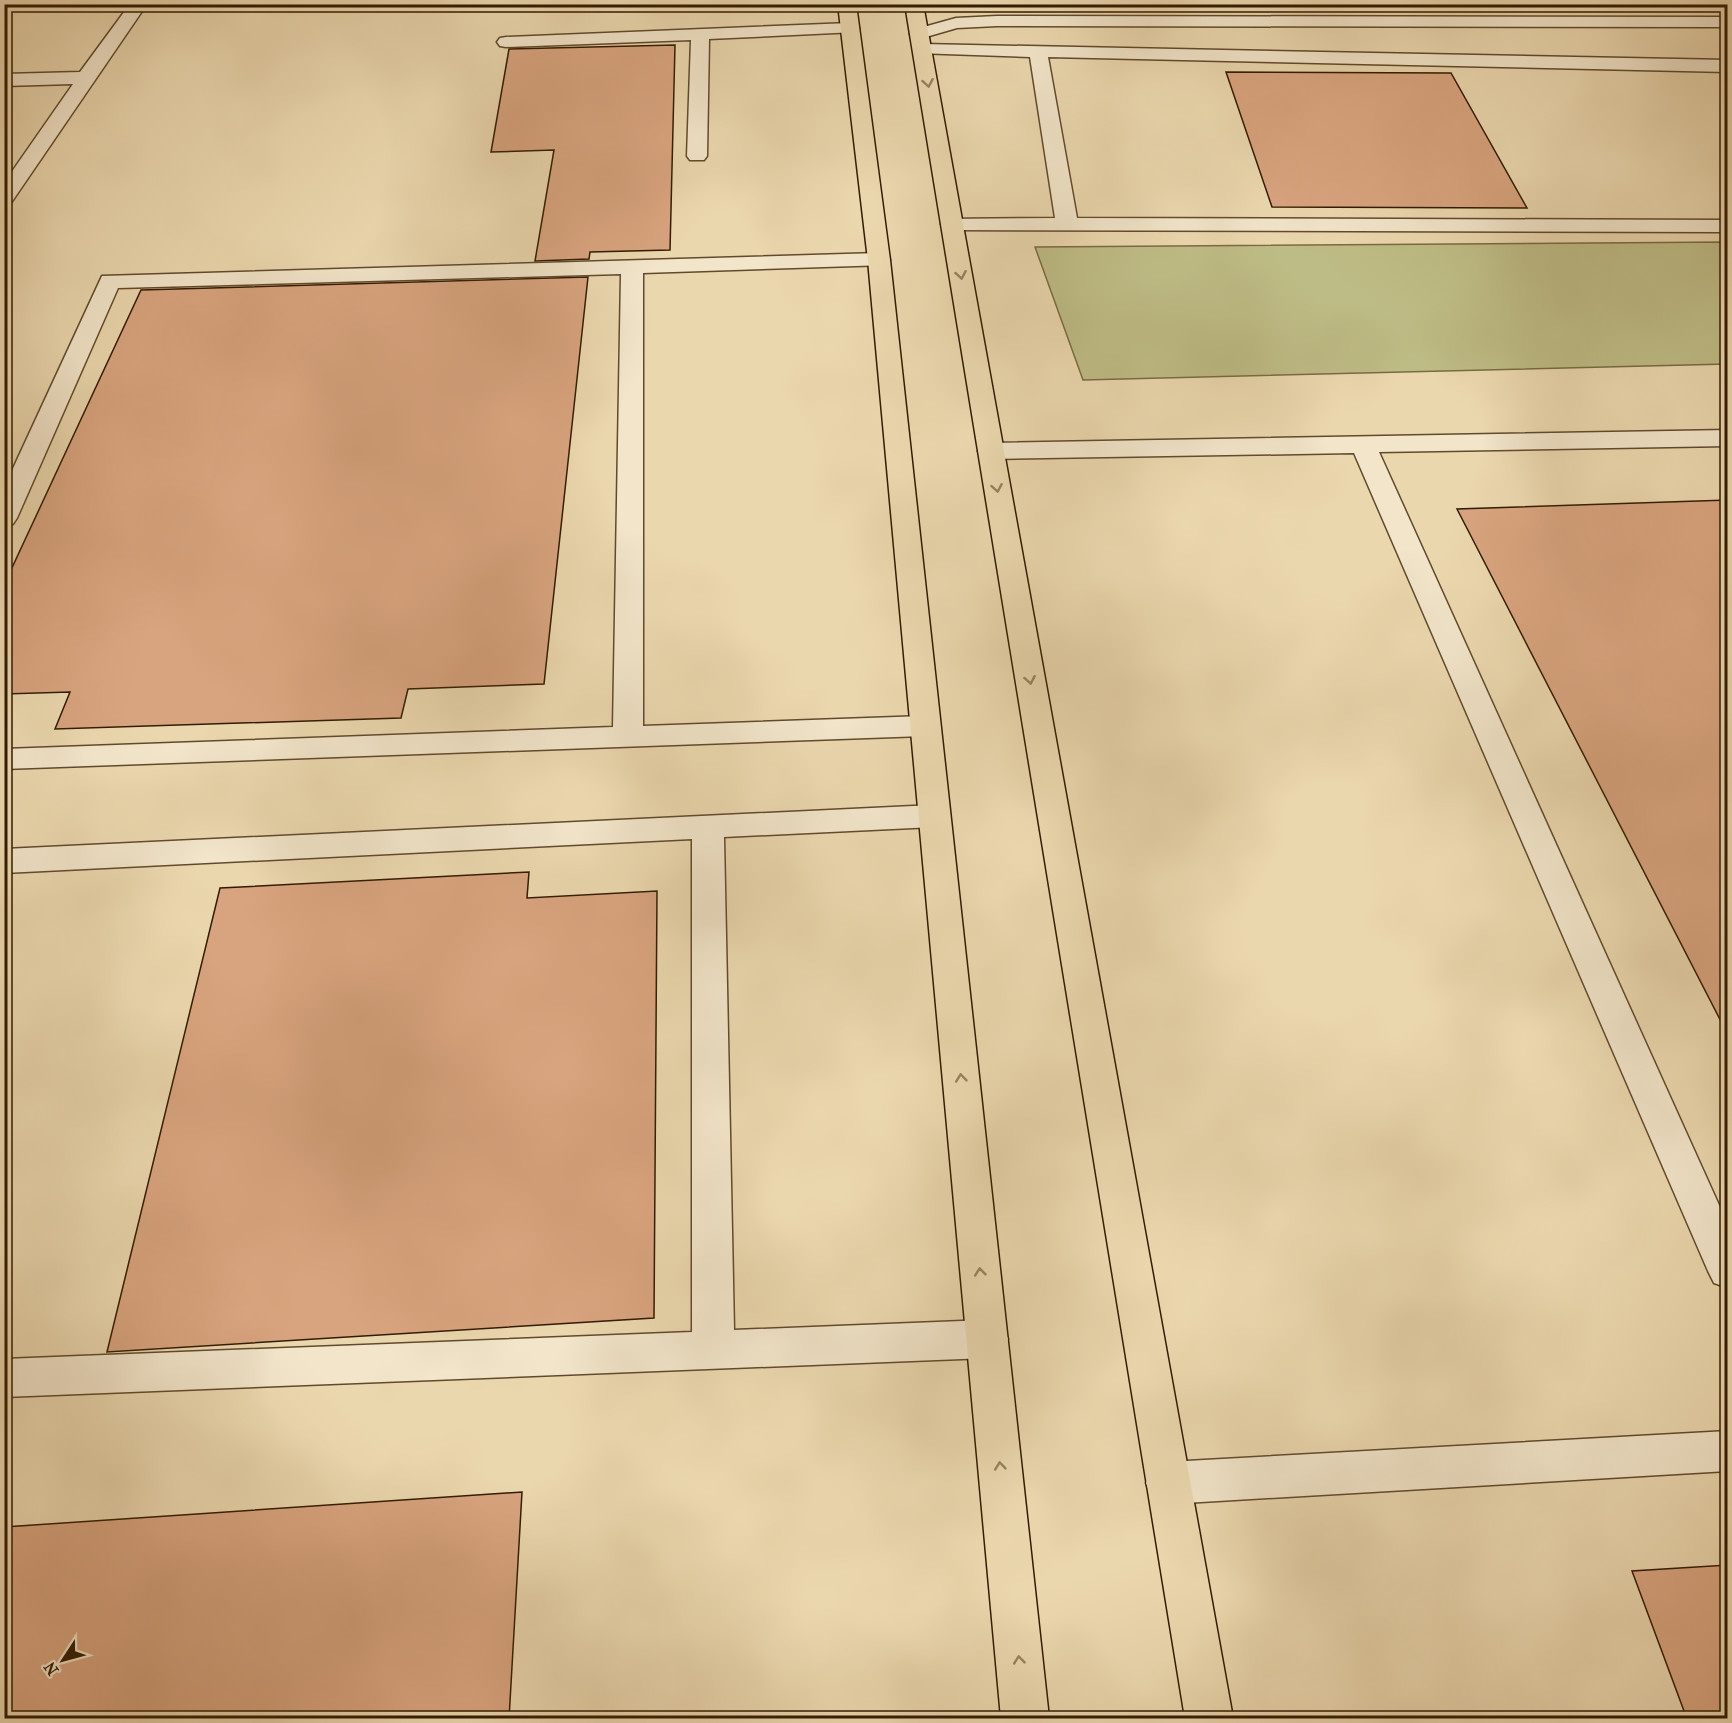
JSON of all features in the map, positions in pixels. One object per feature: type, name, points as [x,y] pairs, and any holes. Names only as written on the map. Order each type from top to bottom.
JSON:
[{"type":"main road","points":[[848,16],[879,260],[1025,1719]]},
{"type":"main road","points":[[918,29],[1209,1719]]},
{"type":"street","points":[[4,199],[139,4]]},
{"type":"street","points":[[506,42],[700,34],[848,16]]},
{"type":"street","points":[[918,29],[956,23],[996,21],[1728,22]]},
{"type":"street","points":[[918,29],[1038,52],[1728,66]]},
{"type":"street","points":[[697,156],[700,34]]},
{"type":"street","points":[[1038,52],[1066,224]]},
{"type":"street","points":[[4,80],[86,78]]},
{"type":"street","points":[[952,224],[1728,226]]},
{"type":"street","points":[[4,518],[110,280],[879,260]]},
{"type":"street","points":[[628,736],[632,267]]},
{"type":"street","points":[[991,451],[1728,438]]},
{"type":"street","points":[[1363,445],[1728,1271]]},
{"type":"street","points":[[4,759],[924,726]]},
{"type":"street","points":[[4,861],[934,816]]},
{"type":"street","points":[[708,827],[713,1349]]},
{"type":"street","points":[[4,1378],[987,1339]]},
{"type":"street","points":[[1168,1483],[1728,1451]]},
{"type":"shaded area","points":[[1727,242],[1727,364],[1083,380],[1035,247]]},
{"type":"building","points":[[675,45],[670,250],[590,252],[589,259],[535,261],[554,150],[491,152],[509,49]]},
{"type":"building","points":[[1226,72],[1451,73],[1527,208],[1272,207]]},
{"type":"building","points":[[588,277],[544,684],[408,689],[401,718],[55,729],[70,692],[4,694],[4,585],[141,290]]},
{"type":"building","points":[[1728,500],[1728,1035],[1457,509]]},
{"type":"building","points":[[529,872],[527,898],[657,891],[654,1318],[107,1352],[220,888]]},
{"type":"building","points":[[522,1492],[509,1719],[4,1719],[4,1527]]},
{"type":"building","points":[[1728,1565],[1728,1719],[1687,1719],[1632,1571]]}]
